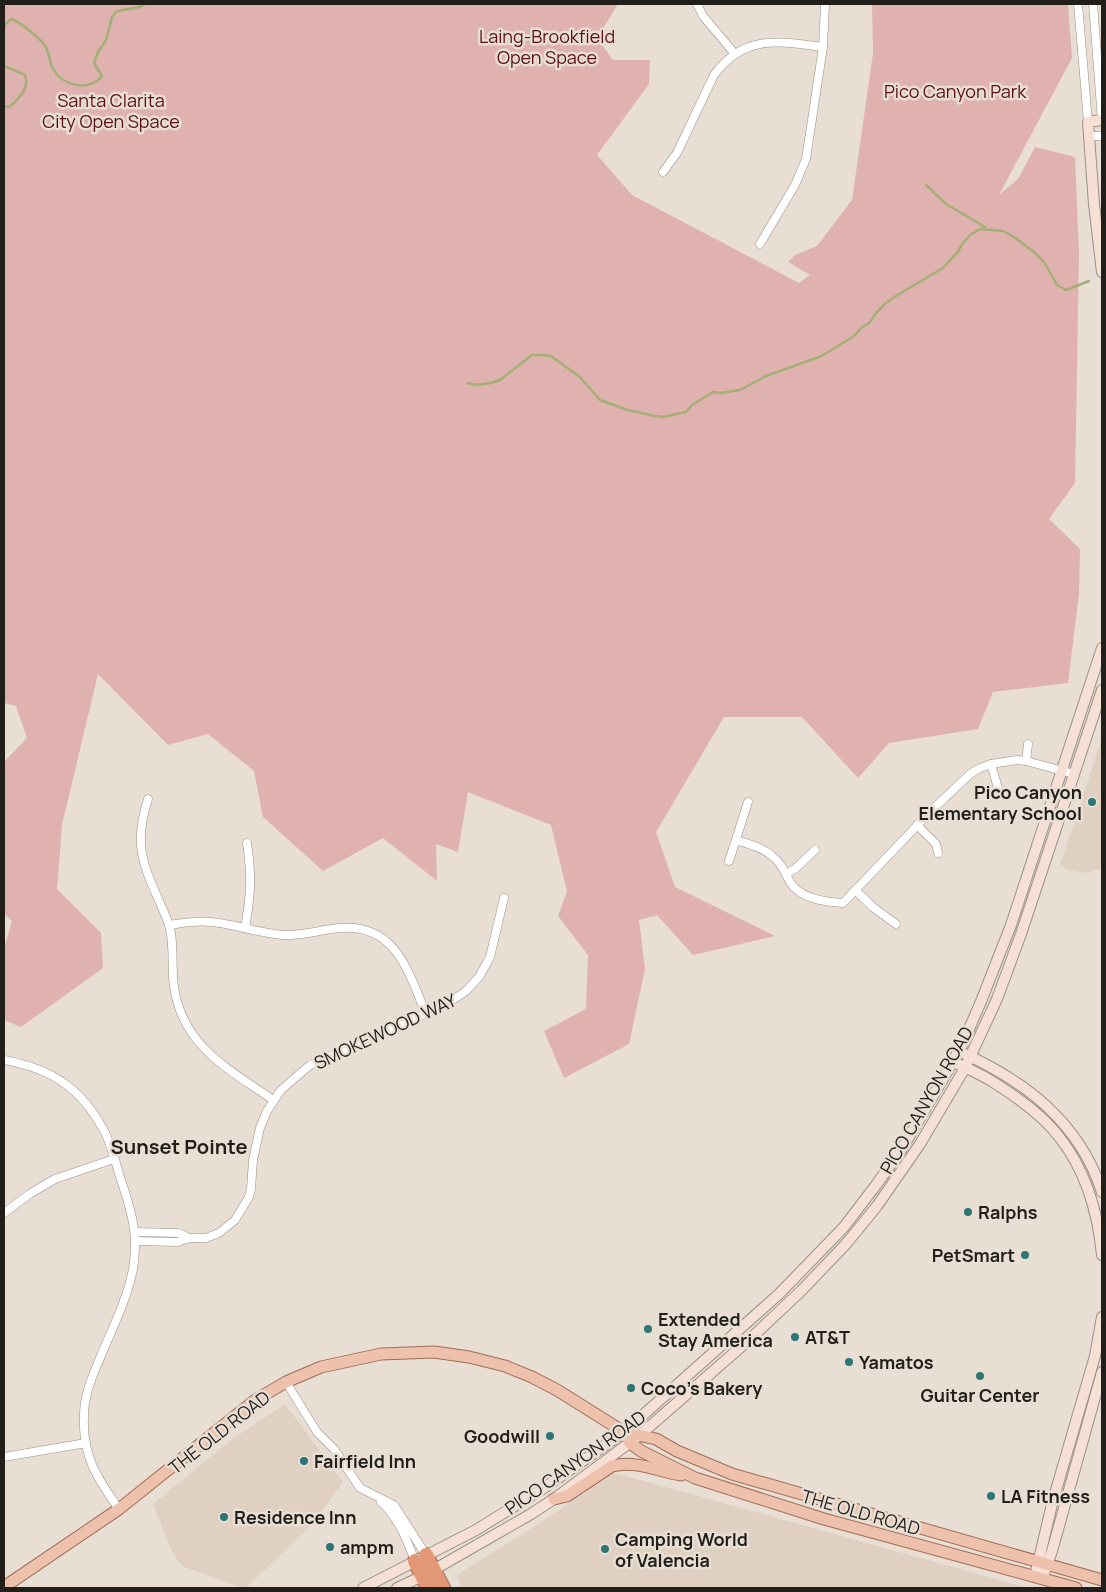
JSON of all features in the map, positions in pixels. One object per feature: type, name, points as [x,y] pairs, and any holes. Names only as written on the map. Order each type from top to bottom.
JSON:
[{"type":"highway","points":[[421,1558],[428,1578],[443,1588]]},
{"type":"main road","points":[[1102,120],[1088,122],[1094,204],[1102,272]]},
{"type":"main road","name":"PICO CANYON ROAD","points":[[363,1588],[476,1530],[524,1501],[624,1432],[779,1294],[844,1227],[903,1147],[958,1050],[993,974],[1102,648]]},
{"type":"main road","name":"PICO CANYON ROAD","points":[[397,1588],[428,1578],[554,1499],[630,1443],[754,1335],[801,1291],[846,1244],[878,1206],[920,1144],[965,1068],[1008,972],[1102,690]]},
{"type":"main road","points":[[958,1050],[1014,1080],[1046,1104],[1062,1122],[1086,1156],[1102,1192]]},
{"type":"main road","points":[[952,1061],[991,1081],[1018,1099],[1044,1120],[1061,1138],[1080,1172],[1090,1195],[1102,1255]]},
{"type":"main road","points":[[1043,1563],[1052,1504],[1100,1347],[1102,1317]]},
{"type":"main road","name":"THE OLD ROAD","points":[[4,1587],[119,1509],[254,1401],[286,1382],[321,1367],[364,1356],[417,1351],[452,1354],[486,1360],[523,1373],[557,1390],[624,1432],[656,1439],[677,1451],[732,1474],[1102,1580]]},
{"type":"main road","points":[[1038,1578],[1102,1372]]},
{"type":"main road","name":"THE OLD ROAD","points":[[624,1432],[630,1443],[642,1451],[695,1478],[824,1519],[1076,1588]]},
{"type":"main road","points":[[554,1499],[567,1496],[612,1466],[619,1464],[636,1464],[695,1478]]},
{"type":"street","points":[[697,4],[703,16],[734,54]]},
{"type":"street","points":[[760,244],[795,185],[806,159],[823,47],[825,4]]},
{"type":"street","points":[[1078,4],[1088,122]]},
{"type":"street","points":[[1093,4],[1102,120]]},
{"type":"street","points":[[662,172],[677,153],[714,75],[734,54],[744,48],[771,42],[823,47]]},
{"type":"street","points":[[1090,136],[1102,136]]},
{"type":"street","points":[[1026,761],[1028,744]]},
{"type":"street","points":[[736,840],[771,854],[778,860],[791,884],[802,894],[828,902],[843,903],[952,790],[970,774],[991,764],[1008,761],[1026,761],[1074,774]]},
{"type":"street","points":[[991,764],[998,788]]},
{"type":"street","points":[[148,799],[141,827],[141,845],[145,868],[169,924],[175,993],[182,1014],[193,1034],[217,1062],[273,1100]]},
{"type":"street","points":[[729,861],[748,802]]},
{"type":"street","points":[[917,826],[936,844],[938,853]]},
{"type":"street","points":[[244,928],[251,886],[247,843]]},
{"type":"street","points":[[786,874],[796,868],[815,850]]},
{"type":"street","points":[[855,890],[874,908],[896,924]]},
{"type":"street","name":"SMOKEWOOD WAY","points":[[135,1241],[178,1242],[189,1238],[206,1238],[225,1229],[238,1217],[247,1204],[251,1189],[256,1144],[263,1119],[273,1100],[290,1080],[310,1065],[458,998],[479,978],[490,957],[504,898]]},
{"type":"street","points":[[169,924],[197,921],[211,922],[282,934],[348,928],[370,931],[388,942],[400,956],[426,1014]]},
{"type":"street","points":[[4,1060],[44,1071],[65,1082],[83,1099],[103,1128],[128,1201],[135,1232],[134,1263],[127,1292],[89,1384],[84,1417],[86,1443],[92,1469],[119,1509]]},
{"type":"street","points":[[4,1212],[31,1193],[55,1180],[114,1159]]},
{"type":"street","name":"SMOKEWOOD WAY","points":[[135,1232],[178,1233],[189,1238]]},
{"type":"street","points":[[286,1382],[317,1432],[334,1449],[360,1488],[394,1506],[421,1558]]},
{"type":"street","points":[[4,1457],[86,1443]]},
{"type":"street","points":[[375,1497],[391,1511],[407,1539],[421,1558]]},
{"type":"shaded area","name":"Pico Canyon Elementary School","points":[[1102,738],[1102,868],[1087,873],[1068,870],[1060,865]]},
{"type":"shaded area","points":[[285,1404],[343,1482],[312,1524],[246,1588],[182,1566],[172,1552],[153,1504],[235,1437]]},
{"type":"shaded area","points":[[614,1473],[1028,1588],[462,1588],[457,1575],[540,1523]]},
{"type":"green space","points":[[4,4],[618,4],[597,38],[613,60],[650,60],[649,84],[597,155],[632,195],[799,283],[810,275],[788,262],[795,255],[817,246],[852,200],[873,53],[872,4],[1068,4],[1072,58],[999,195],[1018,179],[1035,147],[1075,157],[1079,254],[1075,483],[1049,519],[1080,549],[1079,594],[1068,683],[993,692],[978,729],[889,743],[858,778],[802,717],[724,717],[656,832],[675,887],[775,936],[693,955],[657,915],[639,920],[645,969],[629,1044],[564,1078],[544,1031],[586,1009],[588,955],[558,916],[567,891],[551,825],[468,792],[458,852],[436,844],[437,881],[383,838],[323,871],[263,817],[254,771],[208,734],[168,745],[98,674],[62,825],[57,889],[101,933],[103,968],[21,1027],[4,1020],[4,948],[12,921],[4,914],[4,762],[27,738],[16,706],[4,703]]},
{"type":"waterway","points":[[4,31],[6,23],[12,19],[16,21],[43,43],[57,75],[63,80],[76,85],[90,84],[102,76],[94,63],[98,52],[106,40],[112,17],[117,11],[140,7],[145,4]]},
{"type":"waterway","points":[[4,66],[25,75],[26,80],[25,89],[19,97],[9,107],[4,106]]},
{"type":"waterway","points":[[926,185],[946,204],[985,227]]},
{"type":"waterway","points":[[468,383],[476,385],[491,383],[500,380],[532,355],[551,356],[580,377],[600,400],[628,410],[655,416],[663,417],[686,412],[692,405],[713,392],[721,393],[740,390],[766,376],[819,357],[830,351],[854,336],[869,323],[886,303],[943,268],[970,235],[980,229],[1003,231],[1014,237],[1044,262],[1057,285],[1066,290],[1089,281]]},
{"type":"place","name":"Pico Canyon Elementary School","points":[[1092,802]]},
{"type":"place","name":"Ralphs","points":[[968,1212]]},
{"type":"place","name":"PetSmart","points":[[1025,1255]]},
{"type":"place","name":"Extended Stay America","points":[[648,1329]]},
{"type":"place","name":"AT&T","points":[[795,1337]]},
{"type":"place","name":"Yamatos","points":[[849,1362]]},
{"type":"place","name":"Guitar Center","points":[[980,1376]]},
{"type":"place","name":"Coco's Bakery","points":[[631,1388]]},
{"type":"place","name":"Goodwill","points":[[550,1436]]},
{"type":"place","name":"Fairfield Inn","points":[[304,1461]]},
{"type":"place","name":"LA Fitness","points":[[991,1496]]},
{"type":"place","name":"Residence Inn","points":[[224,1517]]},
{"type":"place","name":"ampm","points":[[330,1547]]},
{"type":"place","name":"Camping World of Valencia","points":[[605,1549]]},
{"type":"district","name":"Sunset Pointe","points":[[179,1146]]},
{"type":"park label","name":"Laing-Brookfield Open Space","points":[[547,46]]},
{"type":"park label","name":"Pico Canyon Park","points":[[955,91]]},
{"type":"park label","name":"Santa Clarita City Open Space","points":[[111,110]]}]
